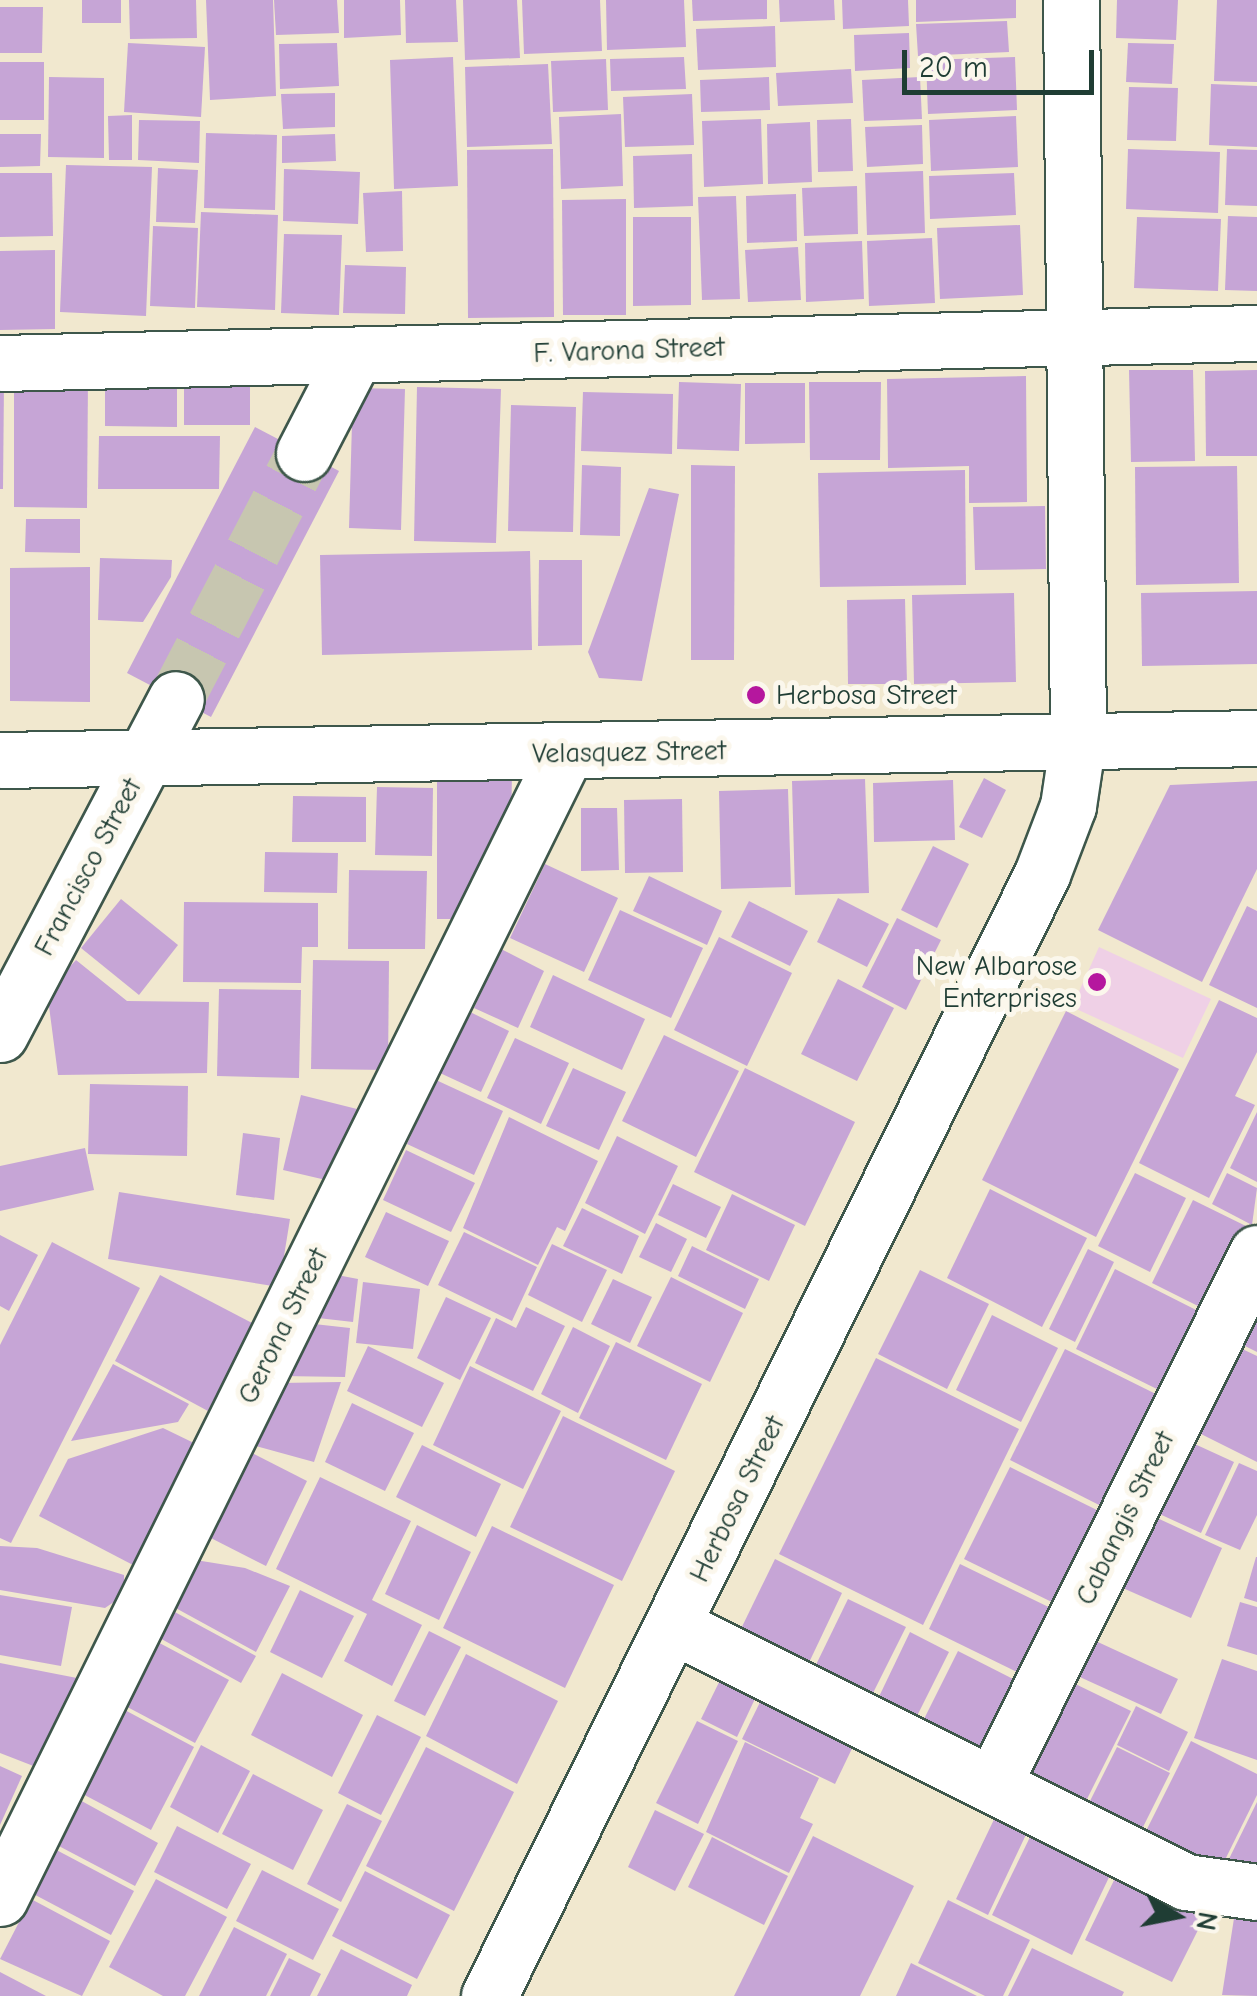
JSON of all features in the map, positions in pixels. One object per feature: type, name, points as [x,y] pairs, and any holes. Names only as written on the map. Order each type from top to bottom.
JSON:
[{"type":"street","name":"Herbosa Street","points":[[489,1996],[1042,874],[1068,806],[1078,739],[1071,0]]},
{"type":"street","name":"F. Varona Street","points":[[0,363],[353,358],[1257,333]]},
{"type":"street","points":[[304,453],[353,358]]},
{"type":"street","name":"Francisco Street","points":[[0,1034],[176,699]]},
{"type":"street","name":"Velasquez Street","points":[[0,760],[565,754],[1078,739],[1257,738]]},
{"type":"street","name":"Gerona Street","points":[[0,1898],[565,754]]},
{"type":"street","name":"Cabangis Street","points":[[993,1784],[1257,1252]]},
{"type":"street","points":[[674,1626],[1186,1882],[1257,1892]]},
{"type":"shaded area","points":[[1099,947],[1211,999],[1183,1058],[1072,1007]]},
{"type":"building","points":[[82,0],[121,0],[121,23],[82,23]]},
{"type":"building","points":[[129,0],[196,0],[197,38],[130,39]]},
{"type":"building","points":[[206,0],[273,0],[276,96],[210,100]]},
{"type":"building","points":[[274,0],[337,0],[339,33],[276,35]]},
{"type":"building","points":[[344,0],[400,0],[401,35],[344,38]]},
{"type":"building","points":[[405,0],[456,0],[458,42],[406,43]]},
{"type":"building","points":[[463,0],[517,0],[520,58],[465,60]]},
{"type":"building","points":[[522,0],[600,0],[602,51],[524,54]]},
{"type":"building","points":[[606,0],[684,0],[686,47],[607,50]]},
{"type":"building","points":[[692,0],[767,0],[767,19],[693,21]]},
{"type":"building","points":[[779,0],[834,0],[835,20],[780,22]]},
{"type":"building","points":[[842,0],[908,0],[909,26],[843,29]]},
{"type":"building","points":[[916,0],[1016,0],[1016,18],[916,22]]},
{"type":"building","points":[[1117,0],[1178,0],[1176,40],[1116,38]]},
{"type":"building","points":[[1217,0],[1257,0],[1257,82],[1214,81]]},
{"type":"building","points":[[0,7],[43,7],[42,53],[0,53]]},
{"type":"building","points":[[1007,21],[1009,52],[918,56],[916,24]]},
{"type":"building","points":[[775,26],[776,67],[698,70],[696,29]]},
{"type":"building","points":[[909,33],[910,68],[855,71],[854,35]]},
{"type":"building","points":[[128,43],[205,47],[201,117],[124,112]]},
{"type":"building","points":[[337,43],[339,86],[280,89],[279,44]]},
{"type":"building","points":[[1128,43],[1174,44],[1172,84],[1126,82]]},
{"type":"building","points":[[453,57],[458,186],[394,189],[390,60]]},
{"type":"building","points":[[684,57],[686,89],[611,91],[610,59]]},
{"type":"building","points":[[1015,57],[1017,110],[928,114],[926,60]]},
{"type":"building","points":[[606,59],[608,110],[553,112],[551,61]]},
{"type":"building","points":[[0,62],[44,62],[44,120],[0,120]]},
{"type":"building","points":[[548,64],[552,144],[467,147],[465,67]]},
{"type":"building","points":[[851,69],[853,103],[778,106],[776,73]]},
{"type":"building","points":[[49,77],[104,78],[104,158],[48,157]]},
{"type":"building","points":[[769,77],[770,110],[701,112],[700,80]]},
{"type":"building","points":[[920,77],[922,119],[864,121],[862,80]]},
{"type":"building","points":[[1211,84],[1257,86],[1257,147],[1209,145]]},
{"type":"building","points":[[1129,87],[1178,88],[1176,141],[1127,140]]},
{"type":"building","points":[[335,93],[335,127],[283,129],[281,94]]},
{"type":"building","points":[[692,94],[694,145],[625,147],[623,97]]},
{"type":"building","points":[[621,114],[623,186],[561,189],[559,117]]},
{"type":"building","points":[[132,115],[132,160],[109,160],[108,116]]},
{"type":"building","points":[[1016,116],[1018,167],[931,171],[929,120]]},
{"type":"building","points":[[761,119],[763,184],[704,187],[702,121]]},
{"type":"building","points":[[851,119],[853,171],[818,172],[817,120]]},
{"type":"building","points":[[139,120],[200,121],[199,163],[138,160]]},
{"type":"building","points":[[810,122],[812,182],[768,184],[767,124]]},
{"type":"building","points":[[922,125],[923,164],[867,167],[865,127]]},
{"type":"building","points":[[206,133],[277,135],[275,210],[204,208]]},
{"type":"building","points":[[0,134],[41,134],[40,166],[0,167]]},
{"type":"building","points":[[335,134],[336,161],[282,163],[282,136]]},
{"type":"building","points":[[553,149],[554,317],[468,318],[467,150]]},
{"type":"building","points":[[1128,149],[1220,152],[1218,213],[1126,209]]},
{"type":"building","points":[[1227,149],[1257,150],[1257,206],[1225,205]]},
{"type":"building","points":[[692,154],[693,206],[634,208],[633,156]]},
{"type":"building","points":[[66,165],[152,167],[146,316],[60,312]]},
{"type":"building","points":[[158,168],[198,170],[195,223],[156,222]]},
{"type":"building","points":[[284,169],[360,172],[358,224],[283,221]]},
{"type":"building","points":[[923,171],[925,233],[867,235],[865,173]]},
{"type":"building","points":[[0,173],[52,173],[53,236],[0,237]]},
{"type":"building","points":[[1014,173],[1016,215],[930,219],[929,176]]},
{"type":"building","points":[[857,186],[858,234],[804,236],[802,188]]},
{"type":"building","points":[[402,191],[403,251],[366,252],[363,193]]},
{"type":"building","points":[[796,194],[797,241],[747,243],[746,196]]},
{"type":"building","points":[[736,196],[740,299],[702,300],[698,197]]},
{"type":"building","points":[[626,199],[626,315],[563,315],[562,200]]},
{"type":"building","points":[[201,212],[278,215],[275,310],[197,307]]},
{"type":"building","points":[[1228,216],[1257,217],[1257,291],[1225,290]]},
{"type":"building","points":[[633,217],[691,217],[691,305],[633,306]]},
{"type":"building","points":[[1137,217],[1221,219],[1218,291],[1134,288]]},
{"type":"building","points":[[1020,225],[1023,295],[940,299],[937,228]]},
{"type":"building","points":[[153,226],[198,228],[195,308],[150,306]]},
{"type":"building","points":[[284,234],[342,235],[339,315],[281,313]]},
{"type":"building","points":[[932,238],[935,303],[869,306],[867,241]]},
{"type":"building","points":[[862,241],[864,299],[806,302],[805,243]]},
{"type":"building","points":[[798,247],[801,300],[748,302],[745,250]]},
{"type":"building","points":[[55,250],[55,329],[0,330],[0,251]]},
{"type":"building","points":[[345,265],[406,267],[405,314],[343,313]]},
{"type":"building","points":[[1129,370],[1193,370],[1195,461],[1131,462]]},
{"type":"building","points":[[1257,370],[1257,456],[1206,456],[1205,371]]},
{"type":"building","points":[[1026,376],[1027,502],[969,503],[969,466],[888,468],[887,379]]},
{"type":"building","points":[[184,377],[250,377],[250,425],[184,425]]},
{"type":"building","points":[[88,378],[87,508],[14,507],[14,379]]},
{"type":"building","points":[[679,382],[741,384],[739,451],[677,449]]},
{"type":"building","points":[[809,382],[881,382],[880,460],[810,460]]},
{"type":"building","points":[[0,383],[4,383],[3,489],[0,489]]},
{"type":"building","points":[[105,383],[177,383],[177,427],[105,426]]},
{"type":"building","points":[[745,383],[805,383],[805,443],[745,444]]},
{"type":"building","points":[[417,387],[501,389],[496,543],[414,541]]},
{"type":"building","points":[[353,388],[405,389],[401,530],[349,528]]},
{"type":"building","points":[[583,392],[673,394],[672,454],[581,451]]},
{"type":"building","points":[[511,405],[576,407],[573,532],[508,531]]},
{"type":"building","points":[[255,427],[339,471],[211,717],[127,673]]},
{"type":"building","points":[[99,436],[220,436],[219,489],[98,489]]},
{"type":"building","points":[[582,465],[621,467],[620,536],[580,535]]},
{"type":"building","points":[[691,465],[735,466],[734,660],[691,660]]},
{"type":"building","points":[[1237,466],[1239,583],[1136,585],[1135,467]]},
{"type":"building","points":[[965,470],[966,585],[820,587],[818,473]]},
{"type":"building","points":[[649,488],[679,494],[642,681],[599,678],[588,652]]},
{"type":"building","points":[[1045,506],[1046,569],[975,570],[973,507]]},
{"type":"building","points":[[26,519],[80,519],[80,553],[25,552]]},
{"type":"building","points":[[530,551],[532,650],[322,655],[320,555]]},
{"type":"building","points":[[100,558],[172,560],[171,577],[143,622],[98,620]]},
{"type":"building","points":[[539,560],[582,560],[582,645],[538,646]]},
{"type":"building","points":[[90,567],[90,702],[10,701],[10,568]]},
{"type":"building","points":[[1257,591],[1257,664],[1142,666],[1141,593]]},
{"type":"building","points":[[1014,593],[1016,682],[914,684],[912,595]]},
{"type":"building","points":[[905,599],[907,684],[848,684],[847,600]]},
{"type":"building","points":[[437,770],[512,770],[511,837],[474,919],[437,919]]},
{"type":"building","points":[[984,778],[1006,790],[982,838],[959,827]]},
{"type":"building","points":[[865,779],[869,893],[795,895],[792,781]]},
{"type":"building","points":[[953,780],[955,840],[874,842],[873,783]]},
{"type":"building","points":[[1257,781],[1257,869],[1202,982],[1098,930],[1170,785]]},
{"type":"building","points":[[377,787],[433,788],[432,856],[375,855]]},
{"type":"building","points":[[788,789],[791,887],[721,889],[719,791]]},
{"type":"building","points":[[293,796],[366,797],[366,842],[292,842]]},
{"type":"building","points":[[682,799],[683,872],[625,873],[624,800]]},
{"type":"building","points":[[581,808],[617,808],[619,870],[581,871]]},
{"type":"building","points":[[933,846],[969,864],[937,928],[901,910]]},
{"type":"building","points":[[265,852],[338,853],[337,893],[264,892]]},
{"type":"building","points":[[545,864],[618,898],[584,972],[510,938]]},
{"type":"building","points":[[349,870],[427,871],[425,949],[348,949]]},
{"type":"building","points":[[649,876],[722,911],[707,945],[633,911]]},
{"type":"building","points":[[838,898],[889,924],[867,967],[817,942]]},
{"type":"building","points":[[121,899],[178,945],[139,995],[81,948]]},
{"type":"building","points":[[749,901],[808,931],[790,966],[731,937]]},
{"type":"building","points":[[184,902],[318,903],[318,947],[302,947],[301,983],[183,982]]},
{"type":"building","points":[[1247,906],[1257,911],[1257,1008],[1209,985]]},
{"type":"building","points":[[620,910],[703,948],[671,1018],[588,980]]},
{"type":"building","points":[[897,918],[941,940],[906,1010],[862,987]]},
{"type":"building","points":[[719,937],[792,973],[747,1066],[674,1030]]},
{"type":"building","points":[[501,949],[544,971],[518,1028],[474,1008]]},
{"type":"building","points":[[76,960],[127,1001],[209,1002],[207,1073],[58,1075],[47,991]]},
{"type":"building","points":[[313,960],[389,961],[388,1070],[311,1069]]},
{"type":"building","points":[[553,975],[645,1019],[622,1070],[530,1027]]},
{"type":"building","points":[[838,979],[894,1008],[857,1081],[801,1054]]},
{"type":"building","points":[[219,989],[301,990],[299,1078],[217,1076]]},
{"type":"building","points":[[1219,1000],[1257,1018],[1257,1052],[1235,1096],[1255,1105],[1209,1198],[1139,1163]]},
{"type":"building","points":[[468,1011],[509,1031],[481,1092],[440,1073]]},
{"type":"building","points":[[1066,1011],[1179,1069],[1096,1237],[982,1180]]},
{"type":"building","points":[[664,1035],[739,1071],[696,1157],[622,1121]]},
{"type":"building","points":[[515,1038],[569,1063],[541,1124],[487,1098]]},
{"type":"building","points":[[573,1068],[626,1092],[599,1150],[546,1126]]},
{"type":"building","points":[[745,1068],[855,1122],[805,1226],[694,1172]]},
{"type":"building","points":[[436,1080],[503,1111],[474,1175],[407,1144]]},
{"type":"building","points":[[90,1084],[188,1086],[187,1156],[88,1154]]},
{"type":"building","points":[[301,1095],[357,1109],[339,1183],[283,1170]]},
{"type":"building","points":[[1257,1112],[1257,1182],[1230,1168]]},
{"type":"building","points":[[509,1117],[598,1161],[565,1231],[557,1227],[538,1265],[463,1228]]},
{"type":"building","points":[[243,1133],[280,1138],[274,1200],[236,1195]]},
{"type":"building","points":[[617,1136],[678,1166],[645,1234],[585,1203]]},
{"type":"building","points":[[85,1148],[94,1190],[0,1211],[0,1166]]},
{"type":"building","points":[[406,1150],[475,1183],[451,1232],[383,1200]]},
{"type":"building","points":[[1135,1173],[1186,1198],[1150,1272],[1098,1246]]},
{"type":"building","points":[[1227,1173],[1257,1188],[1252,1225],[1212,1204]]},
{"type":"building","points":[[673,1184],[721,1207],[706,1238],[658,1215]]},
{"type":"building","points":[[990,1189],[1087,1238],[1042,1327],[947,1278]]},
{"type":"building","points":[[119,1192],[290,1219],[279,1287],[108,1259]]},
{"type":"building","points":[[732,1194],[795,1225],[769,1281],[706,1250]]},
{"type":"building","points":[[1193,1200],[1252,1229],[1210,1312],[1152,1283]]},
{"type":"building","points":[[582,1208],[639,1236],[622,1274],[563,1246]]},
{"type":"building","points":[[386,1212],[449,1241],[428,1286],[365,1257]]},
{"type":"building","points":[[656,1223],[687,1239],[671,1272],[639,1257]]},
{"type":"building","points":[[464,1232],[537,1267],[512,1321],[438,1285]]},
{"type":"building","points":[[0,1235],[38,1255],[9,1311],[0,1306]]},
{"type":"building","points":[[52,1242],[140,1288],[11,1543],[0,1538],[0,1345]]},
{"type":"building","points":[[552,1244],[607,1270],[582,1322],[528,1295]]},
{"type":"building","points":[[692,1246],[759,1279],[745,1309],[678,1276]]},
{"type":"building","points":[[1088,1249],[1114,1262],[1075,1342],[1049,1329]]},
{"type":"building","points":[[1115,1269],[1210,1317],[1171,1396],[1076,1349]]},
{"type":"building","points":[[920,1270],[989,1304],[947,1389],[878,1354]]},
{"type":"building","points":[[160,1275],[254,1324],[208,1411],[115,1361]]},
{"type":"building","points":[[337,1275],[358,1279],[353,1322],[318,1318]]},
{"type":"building","points":[[671,1277],[743,1313],[710,1382],[637,1346]]},
{"type":"building","points":[[613,1279],[652,1297],[630,1343],[591,1324]]},
{"type":"building","points":[[363,1282],[420,1289],[413,1349],[356,1343]]},
{"type":"building","points":[[1257,1296],[1257,1352],[1231,1339]]},
{"type":"building","points":[[446,1297],[491,1318],[460,1380],[417,1358]]},
{"type":"building","points":[[526,1307],[565,1326],[533,1391],[475,1363],[496,1318],[516,1328]]},
{"type":"building","points":[[992,1315],[1058,1348],[1021,1422],[956,1390]]},
{"type":"building","points":[[314,1324],[350,1328],[345,1377],[282,1376]]},
{"type":"building","points":[[573,1327],[610,1346],[578,1413],[541,1394]]},
{"type":"building","points":[[616,1342],[702,1384],[666,1460],[579,1418]]},
{"type":"building","points":[[368,1346],[444,1383],[422,1427],[347,1391]]},
{"type":"building","points":[[1238,1347],[1257,1356],[1257,1462],[1197,1432]]},
{"type":"building","points":[[1065,1349],[1166,1399],[1111,1511],[1010,1460]]},
{"type":"building","points":[[876,1358],[1019,1429],[923,1625],[779,1554]]},
{"type":"building","points":[[113,1364],[189,1404],[178,1422],[71,1441]]},
{"type":"building","points":[[470,1366],[561,1411],[523,1489],[433,1445]]},
{"type":"building","points":[[341,1382],[314,1462],[249,1444],[280,1383]]},
{"type":"building","points":[[352,1403],[414,1433],[385,1491],[325,1462]]},
{"type":"building","points":[[563,1416],[675,1471],[622,1581],[510,1527]]},
{"type":"building","points":[[163,1428],[196,1444],[133,1565],[39,1516],[68,1459]]},
{"type":"building","points":[[1175,1435],[1234,1462],[1201,1533],[1142,1506]]},
{"type":"building","points":[[422,1445],[501,1484],[476,1537],[396,1497]]},
{"type":"building","points":[[246,1450],[307,1481],[266,1566],[205,1535]]},
{"type":"building","points":[[1239,1463],[1257,1471],[1257,1515],[1240,1550],[1205,1535]]},
{"type":"building","points":[[1010,1467],[1107,1515],[1062,1607],[964,1559]]},
{"type":"building","points":[[320,1477],[411,1521],[372,1600],[422,1625],[392,1686],[344,1661],[367,1614],[276,1569]]},
{"type":"building","points":[[1142,1511],[1222,1548],[1191,1618],[1109,1582]]},
{"type":"building","points":[[417,1525],[471,1552],[439,1620],[385,1594]]},
{"type":"building","points":[[492,1526],[614,1585],[565,1688],[443,1628]]},
{"type":"building","points":[[0,1546],[37,1548],[124,1575],[124,1595],[105,1608],[0,1590]]},
{"type":"building","points":[[1257,1557],[1257,1602],[1244,1598]]},
{"type":"building","points":[[183,1558],[245,1568],[290,1586],[256,1652],[161,1600]]},
{"type":"building","points":[[775,1559],[842,1593],[805,1671],[737,1637]]},
{"type":"building","points":[[960,1564],[1061,1613],[1029,1678],[929,1629]]},
{"type":"building","points":[[300,1590],[354,1616],[322,1678],[270,1652]]},
{"type":"building","points":[[0,1595],[72,1607],[61,1666],[0,1655]]},
{"type":"building","points":[[848,1599],[906,1627],[868,1703],[811,1675]]},
{"type":"building","points":[[1240,1602],[1257,1607],[1257,1655],[1227,1646]]},
{"type":"building","points":[[160,1604],[256,1656],[241,1683],[147,1631]]},
{"type":"building","points":[[429,1631],[461,1647],[425,1716],[394,1701]]},
{"type":"building","points":[[910,1632],[949,1652],[913,1724],[875,1705]]},
{"type":"building","points":[[1087,1637],[1178,1679],[1161,1714],[1071,1673]]},
{"type":"building","points":[[152,1639],[229,1680],[195,1743],[118,1702]]},
{"type":"building","points":[[958,1651],[1027,1686],[990,1763],[919,1729]]},
{"type":"building","points":[[466,1654],[558,1701],[517,1784],[426,1736]]},
{"type":"building","points":[[1222,1659],[1257,1671],[1257,1760],[1194,1738]]},
{"type":"building","points":[[0,1663],[77,1678],[67,1728],[36,1767],[0,1753]]},
{"type":"building","points":[[726,1668],[761,1686],[737,1737],[701,1719]]},
{"type":"building","points":[[282,1673],[363,1715],[332,1777],[251,1735]]},
{"type":"building","points":[[1061,1677],[1131,1711],[1081,1811],[1012,1777]]},
{"type":"building","points":[[766,1690],[858,1736],[835,1784],[742,1739]]},
{"type":"building","points":[[1136,1706],[1188,1732],[1169,1771],[1117,1745]]},
{"type":"building","points":[[121,1708],[194,1747],[151,1830],[77,1791]]},
{"type":"building","points":[[377,1715],[421,1737],[381,1815],[338,1793]]},
{"type":"building","points":[[697,1721],[738,1741],[698,1824],[656,1803]]},
{"type":"building","points":[[1191,1741],[1257,1774],[1257,1795],[1220,1870],[1145,1833]]},
{"type":"building","points":[[745,1742],[819,1778],[800,1818],[813,1824],[789,1873],[706,1832]]},
{"type":"building","points":[[201,1745],[250,1771],[218,1833],[170,1807]]},
{"type":"building","points":[[426,1747],[514,1792],[454,1911],[366,1866]]},
{"type":"building","points":[[1117,1747],[1170,1773],[1140,1833],[1087,1807]]},
{"type":"building","points":[[0,1766],[22,1776],[0,1825]]},
{"type":"building","points":[[253,1774],[323,1810],[293,1870],[222,1834]]},
{"type":"building","points":[[78,1799],[158,1843],[135,1886],[55,1844]]},
{"type":"building","points":[[1257,1802],[1257,1883],[1225,1867]]},
{"type":"building","points":[[347,1804],[382,1821],[341,1902],[307,1884]]},
{"type":"building","points":[[999,1809],[1031,1824],[988,1915],[956,1899]]},
{"type":"building","points":[[655,1810],[704,1834],[675,1891],[628,1867]]},
{"type":"building","points":[[177,1826],[251,1864],[227,1909],[154,1872]]},
{"type":"building","points":[[1032,1833],[1112,1871],[1072,1955],[992,1915]]},
{"type":"building","points":[[813,1836],[914,1886],[860,1996],[734,1996]]},
{"type":"building","points":[[712,1837],[788,1876],[764,1925],[688,1887]]},
{"type":"building","points":[[47,1845],[134,1891],[111,1935],[24,1889]]},
{"type":"building","points":[[262,1870],[339,1909],[313,1960],[236,1921]]},
{"type":"building","points":[[365,1871],[450,1915],[417,1979],[332,1936]]},
{"type":"building","points":[[1118,1872],[1206,1914],[1172,1982],[1085,1940]]},
{"type":"building","points":[[156,1879],[227,1917],[185,1996],[163,1996],[109,1967]]},
{"type":"building","points":[[31,1899],[110,1941],[82,1996],[0,1959]]},
{"type":"building","points":[[1237,1899],[1257,1902],[1257,1996],[1222,1995]]},
{"type":"building","points":[[948,1900],[1030,1940],[1003,1996],[985,1996],[918,1963]]},
{"type":"building","points":[[234,1927],[287,1954],[266,1996],[199,1996]]},
{"type":"building","points":[[1032,1948],[1124,1992],[1122,1996],[1008,1996]]},
{"type":"building","points":[[341,1949],[412,1985],[407,1996],[317,1996]]},
{"type":"building","points":[[289,1958],[321,1974],[310,1996],[270,1996]]},
{"type":"building","points":[[911,1963],[977,1996],[896,1996]]},
{"type":"building","points":[[0,1972],[46,1996],[0,1996]]},
{"type":"tunnel","points":[[176,699],[304,453]]},
{"type":"place","name":"Herbosa Street","points":[[756,695]]},
{"type":"place","name":"New Albarose Enterprises","points":[[1097,982]]}]
